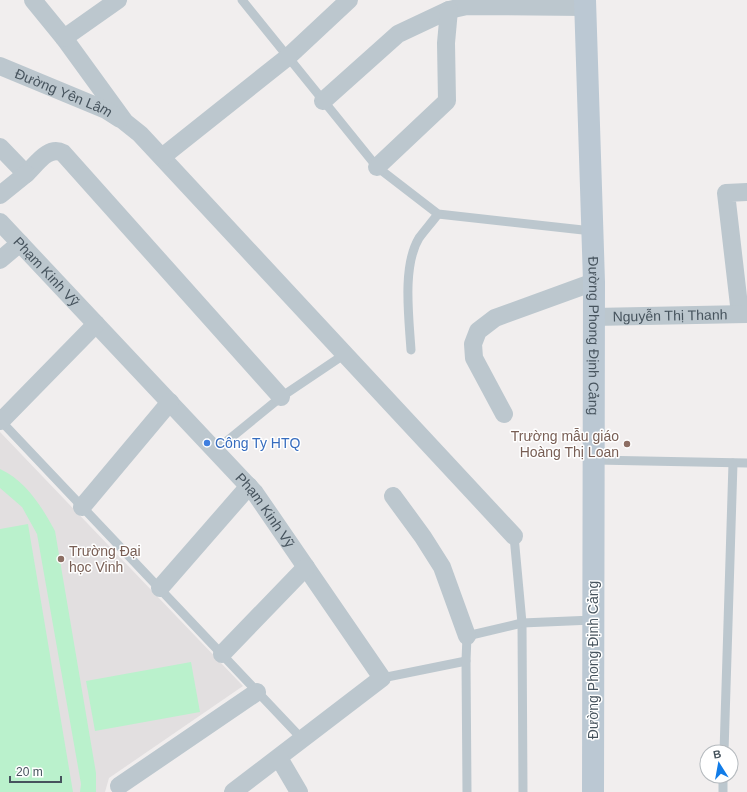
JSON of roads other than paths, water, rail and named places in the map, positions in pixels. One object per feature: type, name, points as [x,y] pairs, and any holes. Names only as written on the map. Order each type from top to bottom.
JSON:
[{"type":"street","points":[[33,0],[64,38],[125,122],[140,134],[514,536]]},
{"type":"street","points":[[64,38],[118,0]]},
{"type":"street","points":[[162,158],[289,56],[348,0]]},
{"type":"street","points":[[323,101],[398,34],[448,10],[467,6],[517,3],[585,4]]},
{"type":"street","name":"Đường Phong Định Cảng","points":[[585,4],[594,282],[595,460],[593,792]]},
{"type":"street","points":[[377,167],[447,101],[446,43],[448,10]]},
{"type":"street","name":"Đường Yên Lâm","points":[[0,66],[106,110],[125,122]]},
{"type":"street","points":[[0,147],[26,174]]},
{"type":"street","points":[[0,195],[26,174],[49,152],[55,151],[63,153],[282,397]]},
{"type":"street","points":[[744,314],[726,193],[747,192]]},
{"type":"street","name":"Phạm Kinh Vỹ","points":[[0,222],[249,486],[382,678]]},
{"type":"street","points":[[0,260],[20,243]]},
{"type":"street","points":[[504,414],[474,358],[473,344],[478,330],[495,318],[594,282]]},
{"type":"street","name":"Nguyễn Thị Thanh","points":[[593,317],[744,314]]},
{"type":"street","points":[[0,421],[96,324]]},
{"type":"street","points":[[82,507],[170,402]]},
{"type":"street","points":[[160,588],[249,486]]},
{"type":"street","points":[[393,496],[423,537],[442,567],[467,636]]},
{"type":"street","points":[[222,654],[306,567]]},
{"type":"street","points":[[233,792],[303,740],[382,678]]},
{"type":"street","points":[[119,786],[257,692]]},
{"type":"street","points":[[279,758],[299,792]]},
{"type":"lane","points":[[242,0],[289,56],[323,101],[377,167],[438,214],[592,231]]},
{"type":"lane","points":[[411,350],[408,304],[409,268],[418,239],[438,214]]},
{"type":"lane","points":[[216,450],[282,397],[345,354]]},
{"type":"lane","points":[[0,421],[303,740]]},
{"type":"lane","points":[[595,460],[747,463]]},
{"type":"lane","points":[[724,744],[733,463]]},
{"type":"lane","points":[[514,536],[522,623],[523,792]]},
{"type":"lane","points":[[467,792],[467,636],[522,623],[593,620]]},
{"type":"lane","points":[[382,678],[466,660]]},
{"type":"place","name":"Công Ty HTQ","points":[[207,443]]},
{"type":"place","name":"Trường mẫu giáo Hoàng Thị Loan","points":[[627,444]]},
{"type":"place","name":"Trường Đại học Vinh","points":[[61,559]]}]
